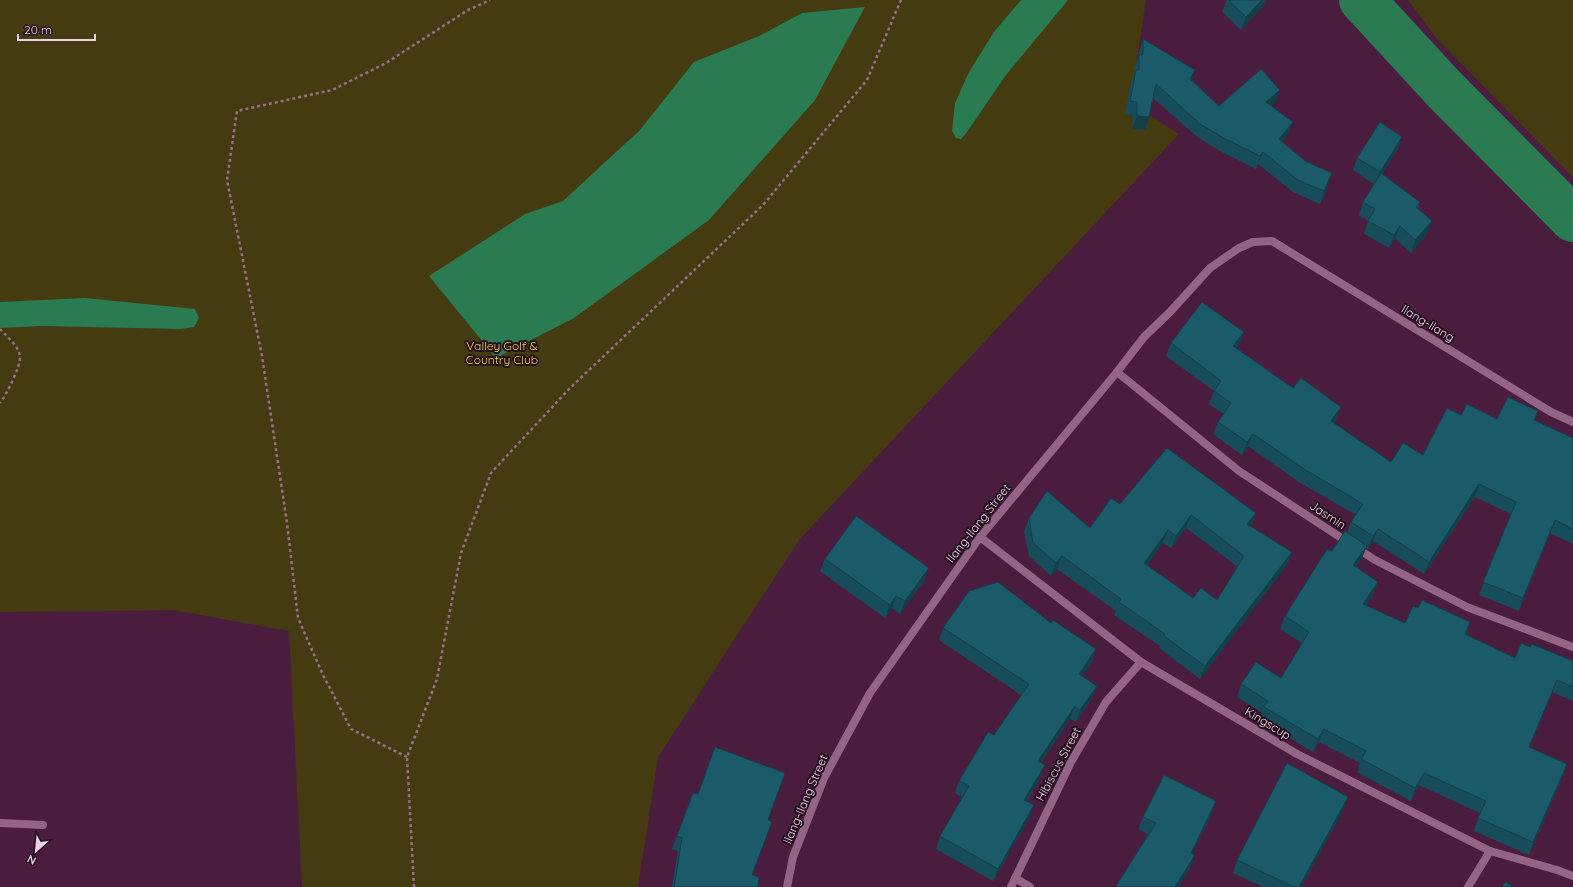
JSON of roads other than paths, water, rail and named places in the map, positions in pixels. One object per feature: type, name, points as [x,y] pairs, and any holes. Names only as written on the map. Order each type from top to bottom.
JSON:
[{"type":"street","name":"Ilang-Ilang Street","points":[[786,887],[793,857],[824,778],[870,693],[980,537],[1117,372],[1144,337],[1170,312],[1210,268],[1239,248],[1253,242],[1272,241]]},
{"type":"street","name":"Ilang-Ilang","points":[[1272,241],[1551,412],[1573,422]]},
{"type":"street","name":"Jasmin","points":[[1117,372],[1239,471],[1375,560],[1467,607],[1573,647]]},
{"type":"street","name":"Kingscup","points":[[980,537],[1141,662],[1297,754],[1490,851],[1573,876]]},
{"type":"street","name":"Hibiscus Street","points":[[1011,887],[1071,762],[1106,702],[1141,662]]},
{"type":"street","points":[[0,823],[43,824]]},
{"type":"street","points":[[1468,887],[1490,851]]},
{"type":"street","points":[[1014,878],[1030,887]]},
{"type":"waterway","points":[[1362,0],[1444,89],[1573,219]]},
{"type":"park label","name":"Valley Golf & Country Club","points":[[502,352]]}]
